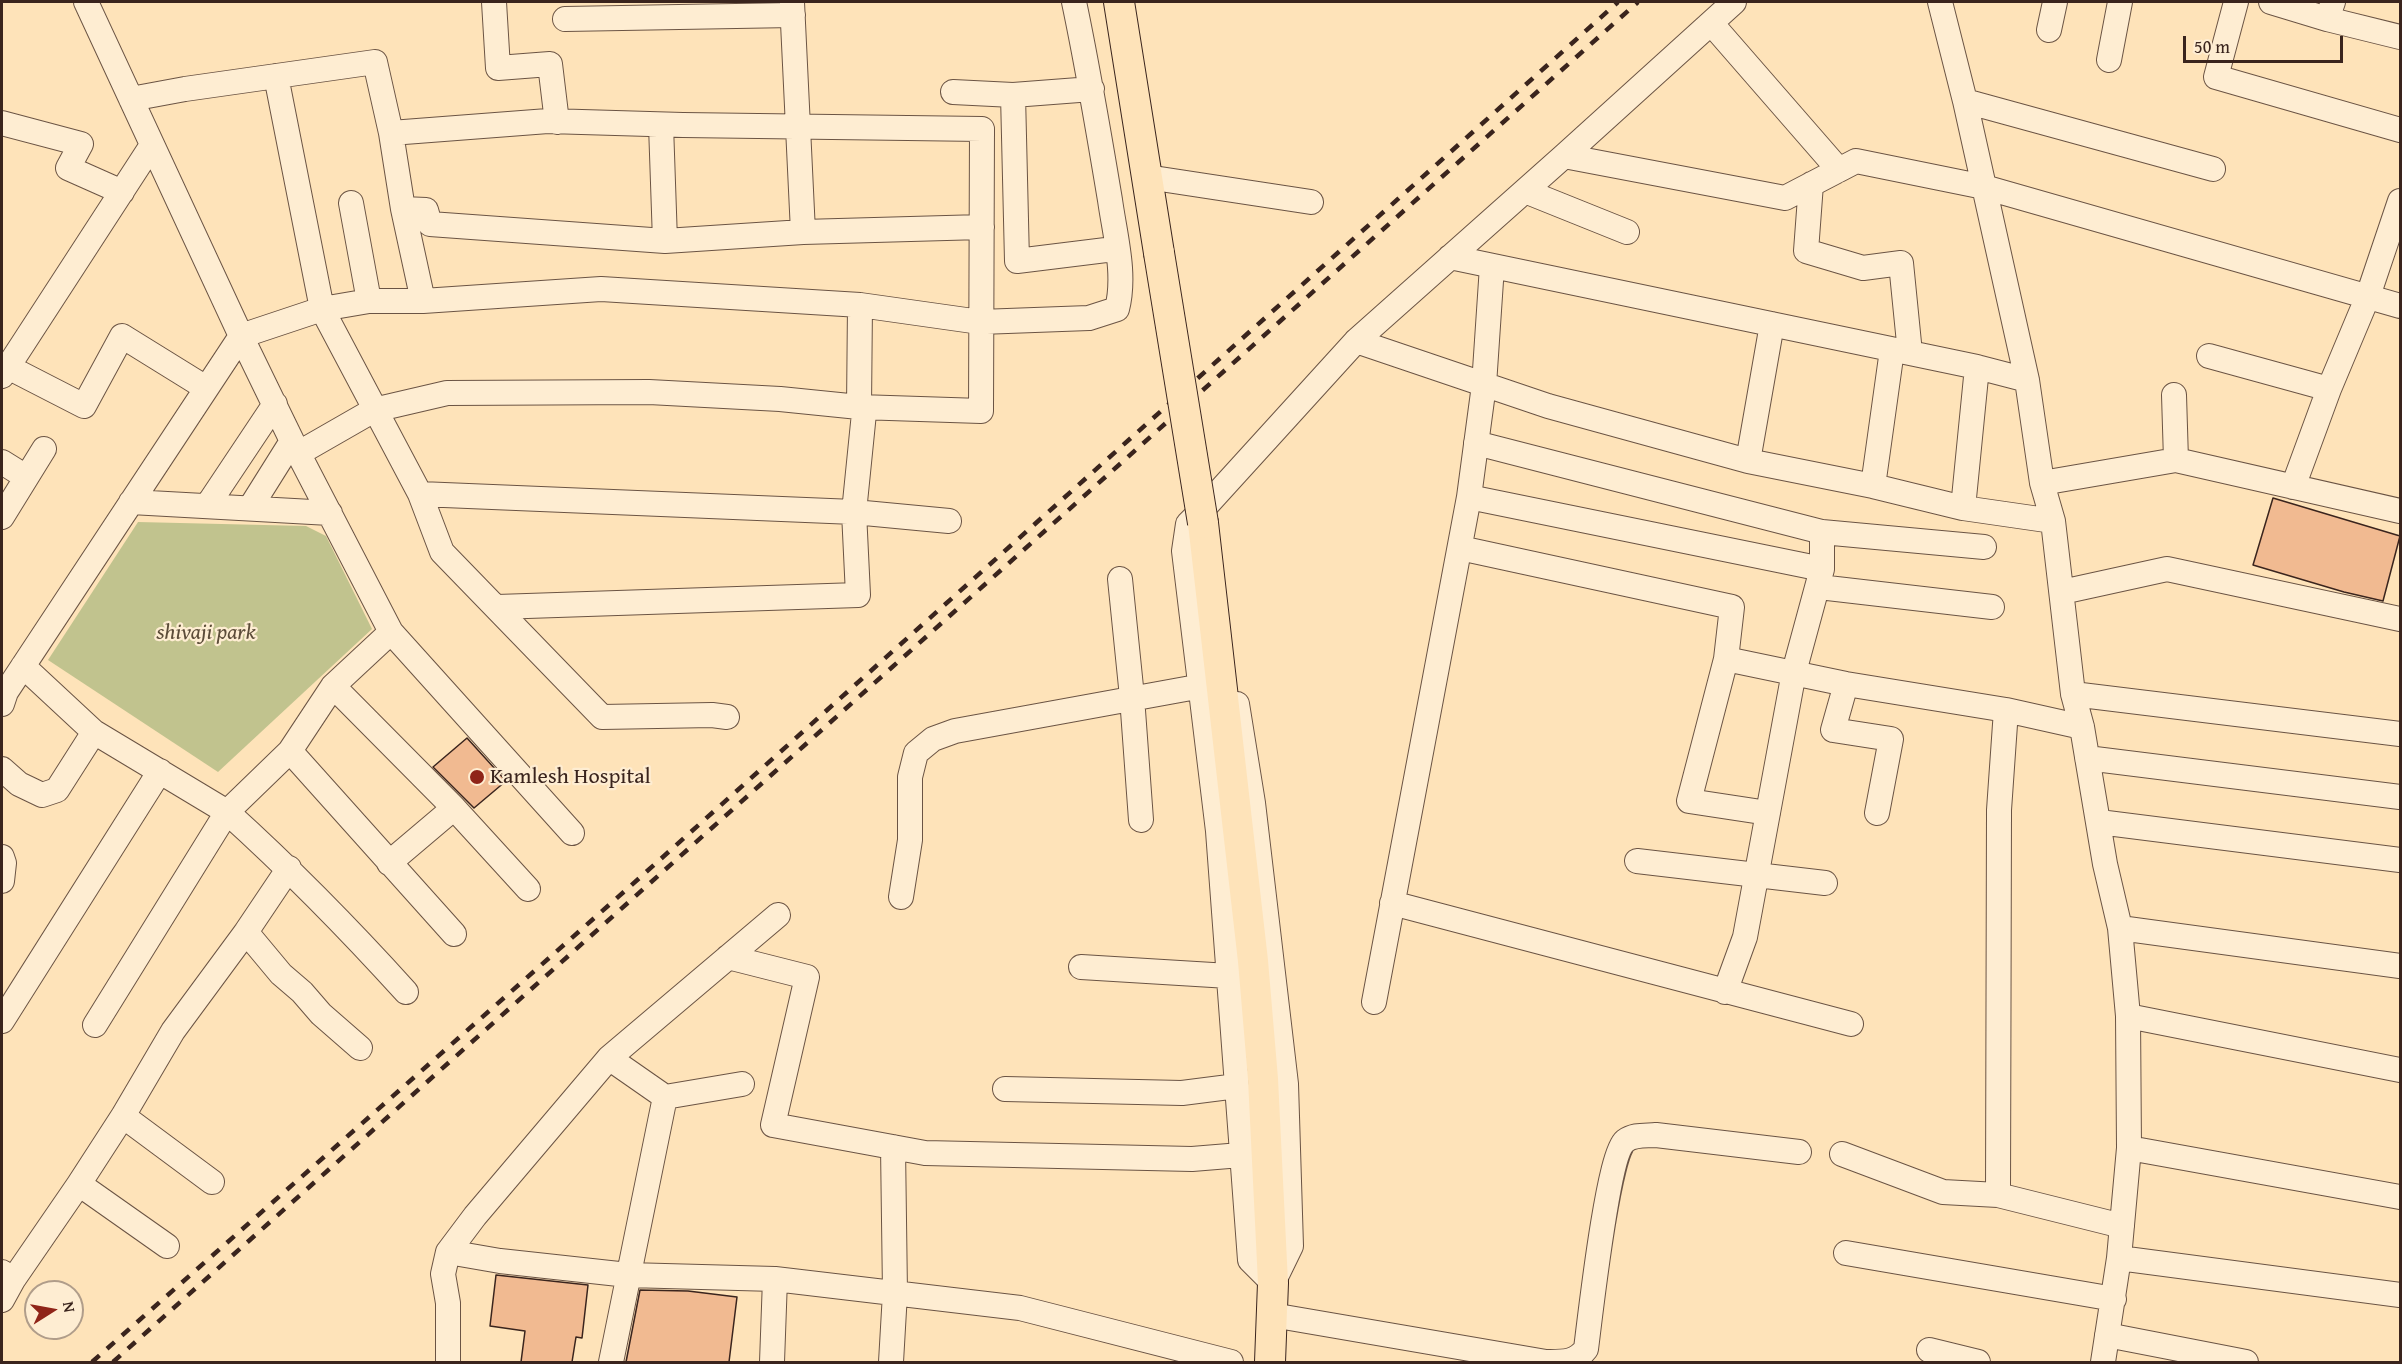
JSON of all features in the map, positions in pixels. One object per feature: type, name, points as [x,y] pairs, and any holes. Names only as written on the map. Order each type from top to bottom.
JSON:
[{"type":"main road","points":[[1119,2],[1204,515],[1253,961],[1263,1079],[1273,1283],[1270,1362]]},
{"type":"street","points":[[494,2],[498,68],[550,64],[557,122]]},
{"type":"street","points":[[3,695],[241,336],[322,309],[369,301],[423,301],[601,289],[860,305],[980,322],[1089,318],[1118,309],[1122,291],[1118,251],[1092,89],[1074,2]]},
{"type":"street","points":[[1273,1283],[1250,1260],[1218,831],[1184,551],[1188,524],[1204,515],[1356,341],[1734,2]]},
{"type":"street","points":[[1940,2],[1965,101],[2026,380],[2042,483],[2053,521],[2073,694],[2082,728],[2106,864],[2120,928],[2128,1017],[2129,1148],[2119,1258],[2103,1362]]},
{"type":"street","points":[[2049,30],[2055,2]]},
{"type":"street","points":[[2109,60],[2120,2]]},
{"type":"street","points":[[2236,2],[2216,77],[2400,130]]},
{"type":"street","points":[[2271,2],[2330,10],[2400,38]]},
{"type":"street","points":[[94,3],[131,99],[241,336],[295,447],[391,632],[572,833]]},
{"type":"street","points":[[565,19],[792,8],[803,232]]},
{"type":"street","points":[[1711,23],[1839,170]]},
{"type":"street","points":[[131,99],[375,62],[391,133],[402,209],[423,301]]},
{"type":"street","points":[[276,76],[322,309],[420,494],[442,552],[602,717],[712,715],[727,717]]},
{"type":"street","points":[[952,92],[1013,95],[1092,89]]},
{"type":"street","points":[[1013,95],[1017,261],[1106,250],[1118,251]]},
{"type":"street","points":[[1965,101],[2212,169]]},
{"type":"street","points":[[250,508],[295,447],[374,410],[447,393],[649,392],[780,399],[859,407],[981,411],[982,129],[557,122],[391,133]]},
{"type":"street","points":[[2,123],[81,144],[68,168],[122,192]]},
{"type":"street","points":[[661,125],[665,241]]},
{"type":"street","points":[[152,145],[4,372],[84,406],[122,336],[206,388]]},
{"type":"street","points":[[1564,156],[1785,198],[1856,161],[1984,187],[2400,306]]},
{"type":"street","points":[[1147,177],[1311,202]]},
{"type":"street","points":[[1811,184],[1806,251],[1863,268],[1901,263],[1901,352],[1873,486]]},
{"type":"street","points":[[1525,191],[1627,232]]},
{"type":"street","points":[[2293,487],[2329,388],[2368,296],[2400,201]]},
{"type":"street","points":[[351,203],[369,301]]},
{"type":"street","points":[[402,209],[426,210],[430,224],[665,241],[803,232],[982,227]]},
{"type":"street","points":[[1450,257],[1977,367],[2026,380]]},
{"type":"street","points":[[1374,1002],[1469,497],[1484,385],[1492,266]]},
{"type":"street","points":[[497,607],[858,595],[854,513],[864,413],[859,407],[860,305]]},
{"type":"street","points":[[1748,461],[1772,324]]},
{"type":"street","points":[[1356,341],[1548,406],[1748,461],[1873,486],[1963,508],[2053,521]]},
{"type":"street","points":[[2209,356],[2329,388]]},
{"type":"street","points":[[1963,508],[1977,367]]},
{"type":"street","points":[[2174,395],[2176,460]]},
{"type":"street","points":[[207,506],[275,404]]},
{"type":"street","points":[[1476,443],[1822,532],[1984,547]]},
{"type":"street","points":[[2,517],[44,449]]},
{"type":"street","points":[[2042,483],[2176,460],[2400,511]]},
{"type":"street","points":[[2,462],[26,477]]},
{"type":"street","points":[[420,494],[854,513],[949,521]]},
{"type":"street","points":[[1469,497],[1820,578],[1992,607]]},
{"type":"street","points":[[131,502],[330,513]]},
{"type":"street","points":[[1725,992],[1745,937],[1794,672],[1820,578],[1822,532]]},
{"type":"street","points":[[1460,548],[1732,607],[1726,659],[1689,801],[1768,813]]},
{"type":"street","points":[[2062,592],[2167,569],[2400,619]]},
{"type":"street","points":[[1120,579],[1141,820]]},
{"type":"street","points":[[95,1026],[227,812],[290,751],[333,686],[391,632]]},
{"type":"street","points":[[1726,659],[1846,684],[2006,710],[2082,728]]},
{"type":"street","points":[[23,666],[94,732],[227,812],[289,868],[353,933],[406,992]]},
{"type":"street","points":[[1846,684],[1833,730],[1891,739],[1877,813]]},
{"type":"street","points":[[333,686],[454,807],[528,889]]},
{"type":"street","points":[[901,897],[910,840],[910,777],[916,753],[933,738],[955,731],[1202,686]]},
{"type":"street","points":[[2073,694],[2400,734]]},
{"type":"street","points":[[1998,1195],[1999,810],[2006,710]]},
{"type":"street","points":[[2,769],[19,784],[42,795],[57,790],[94,732]]},
{"type":"street","points":[[290,751],[453,934]]},
{"type":"street","points":[[2087,758],[2400,797]]},
{"type":"street","points":[[2,1021],[160,771]]},
{"type":"street","points":[[389,863],[454,807]]},
{"type":"street","points":[[2099,822],[2400,860]]},
{"type":"street","points":[[2,857],[4,863],[2,881]]},
{"type":"street","points":[[1637,861],[1825,883]]},
{"type":"street","points":[[5,1284],[79,1184],[123,1116],[173,1031],[246,932],[289,868]]},
{"type":"street","points":[[1392,903],[1851,1024]]},
{"type":"street","points":[[448,1362],[448,1303],[443,1274],[448,1252],[475,1216],[609,1058],[778,915]]},
{"type":"street","points":[[2120,928],[2400,966]]},
{"type":"street","points":[[246,932],[281,974],[302,992],[321,1014],[360,1048]]},
{"type":"street","points":[[728,957],[807,977],[774,1125],[937,1153],[1192,1159],[1241,1155]]},
{"type":"street","points":[[1081,967],[1229,976]]},
{"type":"street","points":[[2128,1017],[2400,1067]]},
{"type":"street","points":[[609,1058],[664,1097],[742,1084]]},
{"type":"street","points":[[1005,1089],[1182,1093],[1237,1086]]},
{"type":"street","points":[[611,1362],[664,1097]]},
{"type":"street","points":[[123,1116],[212,1182]]},
{"type":"street","points":[[1272,1315],[1546,1362],[1564,1362],[1579,1358],[1586,1348],[1611,1182],[1618,1152],[1624,1142],[1636,1136],[1656,1136],[1799,1152]]},
{"type":"street","points":[[891,1362],[895,1293],[893,1147]]},
{"type":"street","points":[[2129,1148],[2400,1197]]},
{"type":"street","points":[[1842,1154],[1943,1192],[1998,1195],[2122,1226]]},
{"type":"street","points":[[79,1184],[167,1245]]},
{"type":"street","points":[[448,1252],[500,1261],[628,1275],[774,1279],[1020,1308],[1231,1362]]},
{"type":"street","points":[[1846,1253],[2114,1299]]},
{"type":"street","points":[[2119,1258],[2400,1295]]},
{"type":"street","points":[[772,1362],[774,1279]]},
{"type":"street","points":[[2107,1335],[2246,1362]]},
{"type":"street","points":[[1929,1350],[1978,1362]]},
{"type":"green space","name":"shivaji park","points":[[138,522],[306,526],[326,536],[372,629],[218,772],[48,660]]},
{"type":"building","points":[[2273,498],[2400,536],[2383,601],[2253,565]]},
{"type":"building","points":[[467,738],[506,781],[474,808],[433,767]]},
{"type":"building","points":[[496,1275],[588,1285],[582,1338],[576,1337],[572,1362],[521,1362],[525,1331],[490,1326]]},
{"type":"building","points":[[640,1290],[688,1291],[737,1297],[729,1362],[626,1362]]},
{"type":"railway","points":[[92,1362],[626,890],[1618,2]]},
{"type":"railway","points":[[113,1362],[1638,2]]},
{"type":"place","name":"Kamlesh Hospital","points":[[477,777]]}]
